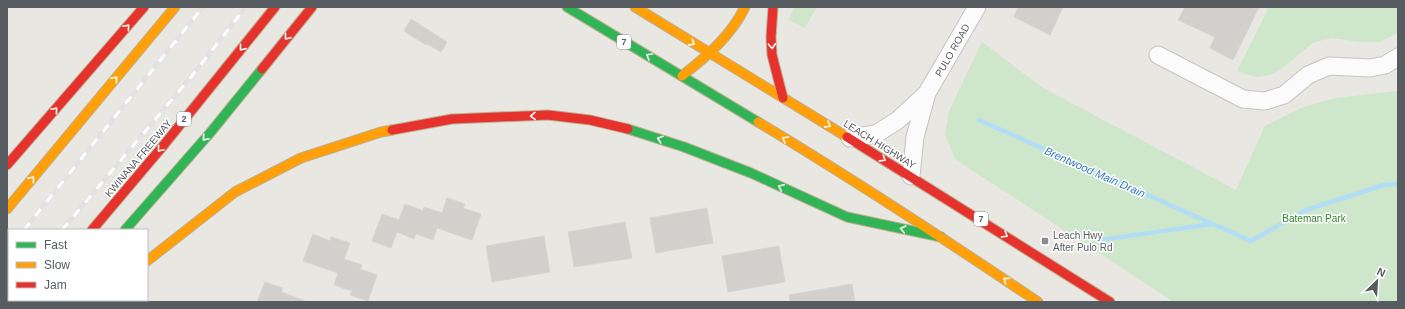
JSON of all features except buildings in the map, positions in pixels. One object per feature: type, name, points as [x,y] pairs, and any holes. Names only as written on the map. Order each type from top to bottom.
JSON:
[{"type":"highway","points":[[7,165],[144,7]]},
{"type":"highway","points":[[7,209],[175,7]]},
{"type":"highway","name":"KWINANA FREEWAY","points":[[93,229],[163,146],[275,7]]},
{"type":"highway","points":[[126,229],[210,133],[312,7]]},
{"type":"highway","name":"7","points":[[567,7],[831,166],[1038,302]]},
{"type":"highway","name":"LEACH HIGHWAY","points":[[636,7],[850,138],[1110,302]]},
{"type":"highway","points":[[682,76],[709,53],[737,23],[745,7]]},
{"type":"highway","points":[[773,7],[771,37],[772,55],[783,98]]},
{"type":"highway","points":[[148,260],[235,192],[301,158],[381,132],[452,119],[548,115],[590,120],[639,132],[684,147],[751,173],[847,217],[941,237]]},
{"type":"street","name":"PULO ROAD","points":[[911,176],[915,137],[927,93],[977,7]]},
{"type":"street","points":[[1158,55],[1243,99],[1265,101],[1284,95],[1308,75],[1329,66],[1370,68],[1385,65],[1398,57]]},
{"type":"street","name":"PULO ROAD","points":[[850,138],[876,134],[898,120],[927,93]]},
{"type":"green space","points":[[794,7],[817,7],[805,28],[789,20]]},
{"type":"green space","points":[[1265,7],[1398,7],[1398,28],[1396,34],[1380,42],[1360,42],[1332,38],[1314,42],[1273,74],[1258,77],[1237,71],[1268,9]]},
{"type":"green space","name":"Bateman Park","points":[[982,42],[1043,88],[1236,190],[1265,126],[1303,107],[1336,98],[1398,91],[1398,302],[1174,302],[955,159],[945,135],[949,111]]},
{"type":"waterway","name":"Brentwood Main Drain","points":[[979,120],[1251,241],[1306,210],[1384,185],[1398,184]]},
{"type":"waterway","points":[[1100,240],[1212,224]]},
{"type":"railway","points":[[25,229],[203,7]]},
{"type":"railway","points":[[63,229],[191,77],[246,7]]},
{"type":"traffic: fast","points":[[567,7],[758,122]]},
{"type":"traffic: fast","points":[[126,229],[210,133],[262,69]]},
{"type":"traffic: fast","points":[[628,129],[684,147],[751,173],[847,217],[941,237]]},
{"type":"traffic: slow","points":[[7,209],[175,7]]},
{"type":"traffic: slow","points":[[635,7],[847,137]]},
{"type":"traffic: slow","points":[[682,76],[718,45],[733,27],[745,7]]},
{"type":"traffic: slow","points":[[758,122],[829,165],[1038,302]]},
{"type":"traffic: slow","points":[[148,260],[235,192],[301,158],[381,132],[392,130]]},
{"type":"traffic: jam","points":[[7,165],[144,7]]},
{"type":"traffic: jam","points":[[93,229],[163,146],[275,7]]},
{"type":"traffic: jam","points":[[262,69],[312,7]]},
{"type":"traffic: jam","points":[[773,7],[771,37],[772,55],[783,98]]},
{"type":"traffic: jam","points":[[392,130],[452,119],[548,115],[590,120],[628,129]]},
{"type":"traffic: jam","points":[[847,137],[1110,302]]},
{"type":"place","name":"Leach Hwy After Pulo Rd","points":[[1045,241]]}]
